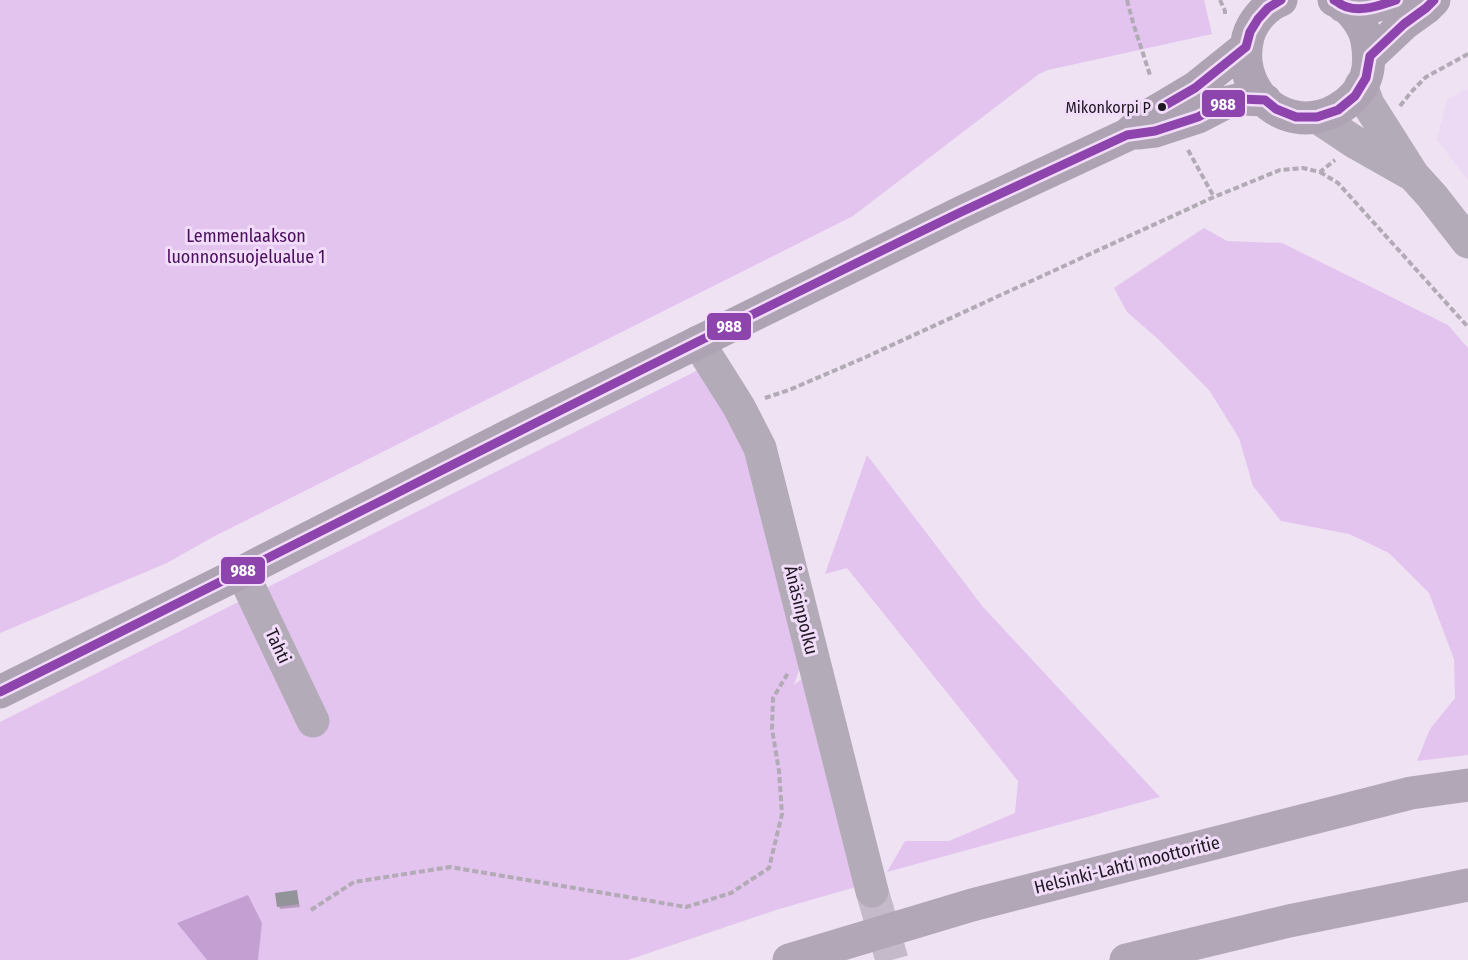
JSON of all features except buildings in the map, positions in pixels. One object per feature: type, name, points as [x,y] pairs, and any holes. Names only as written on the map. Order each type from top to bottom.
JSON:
[{"type":"highway","name":"Helsinki-Lahti moottoritie","points":[[789,960],[972,904],[1411,794],[1468,785]]},
{"type":"highway","points":[[1126,960],[1288,921],[1468,885]]},
{"type":"main road","points":[[1339,3],[1364,9],[1396,0]]},
{"type":"main road","points":[[1266,5],[1249,34],[1245,55],[1249,76],[1259,95],[1276,109],[1296,117],[1317,117],[1338,110],[1354,96],[1365,71],[1404,24],[1434,0]]},
{"type":"main road","points":[[1339,3],[1355,16],[1366,35],[1365,71]]},
{"type":"main road","points":[[0,692],[698,342],[1127,135],[1148,116],[1195,88],[1246,47]]},
{"type":"main road","points":[[1127,135],[1155,131],[1198,117],[1226,103],[1241,99],[1265,100]]},
{"type":"street","points":[[1365,71],[1368,134]]},
{"type":"street","points":[[1317,117],[1368,134],[1413,175],[1468,242]]},
{"type":"street","name":"Ånäsinpolku","points":[[698,342],[739,407],[760,448],[872,891]]},
{"type":"street","name":"Tahti","points":[[242,572],[313,721]]},
{"type":"path","points":[[1127,0],[1150,75]]},
{"type":"path","points":[[1320,172],[1392,117],[1426,77],[1468,54]]},
{"type":"path","points":[[1186,147],[1214,197]]},
{"type":"path","points":[[739,407],[789,390],[866,357],[1214,197],[1280,170],[1303,168],[1320,172],[1338,183],[1468,327]]},
{"type":"path","points":[[311,910],[354,882],[450,867],[686,907],[731,893],[769,868],[782,814],[779,771],[772,729],[773,698],[787,673],[814,663]]},
{"type":"shaded area","points":[[1468,88],[1468,180],[1437,140],[1447,100]]},
{"type":"shaded area","points":[[248,895],[262,923],[258,960],[207,960],[177,923]]},
{"type":"green space","name":"Lemmenlaakson luonnonsuojelualue 1","points":[[0,0],[1204,0],[1212,34],[1048,70],[1039,74],[853,216],[213,537],[167,563],[0,633]]},
{"type":"green space","points":[[1204,228],[1227,241],[1282,243],[1448,325],[1468,348],[1468,755],[1417,761],[1430,729],[1455,698],[1454,659],[1429,593],[1389,553],[1349,534],[1281,521],[1253,486],[1239,438],[1209,390],[1158,339],[1127,312],[1114,288]]},
{"type":"green space","points":[[712,363],[739,407],[809,641],[794,685],[805,676],[859,886],[776,910],[628,960],[0,960],[0,722]]},
{"type":"green space","points":[[867,455],[983,607],[1160,797],[887,872],[905,841],[949,841],[1015,813],[1018,781],[847,568],[825,574]]},
{"type":"tunnel","points":[[872,891],[892,960]]},
{"type":"transit line","name":"988","points":[[1162,107],[1195,88],[1246,47],[1250,32],[1258,19],[1268,8],[1281,0]]},
{"type":"transit line","name":"988","points":[[1334,0],[1345,6],[1359,9],[1396,0]]},
{"type":"transit line","name":"988","points":[[0,692],[840,271],[1127,135],[1155,131],[1198,117],[1225,103],[1241,99],[1265,100],[1276,109],[1296,117],[1317,117],[1338,110],[1355,96],[1366,78],[1370,56],[1434,0]]},
{"type":"place","name":"Mikonkorpi P","points":[[1162,107]]}]
